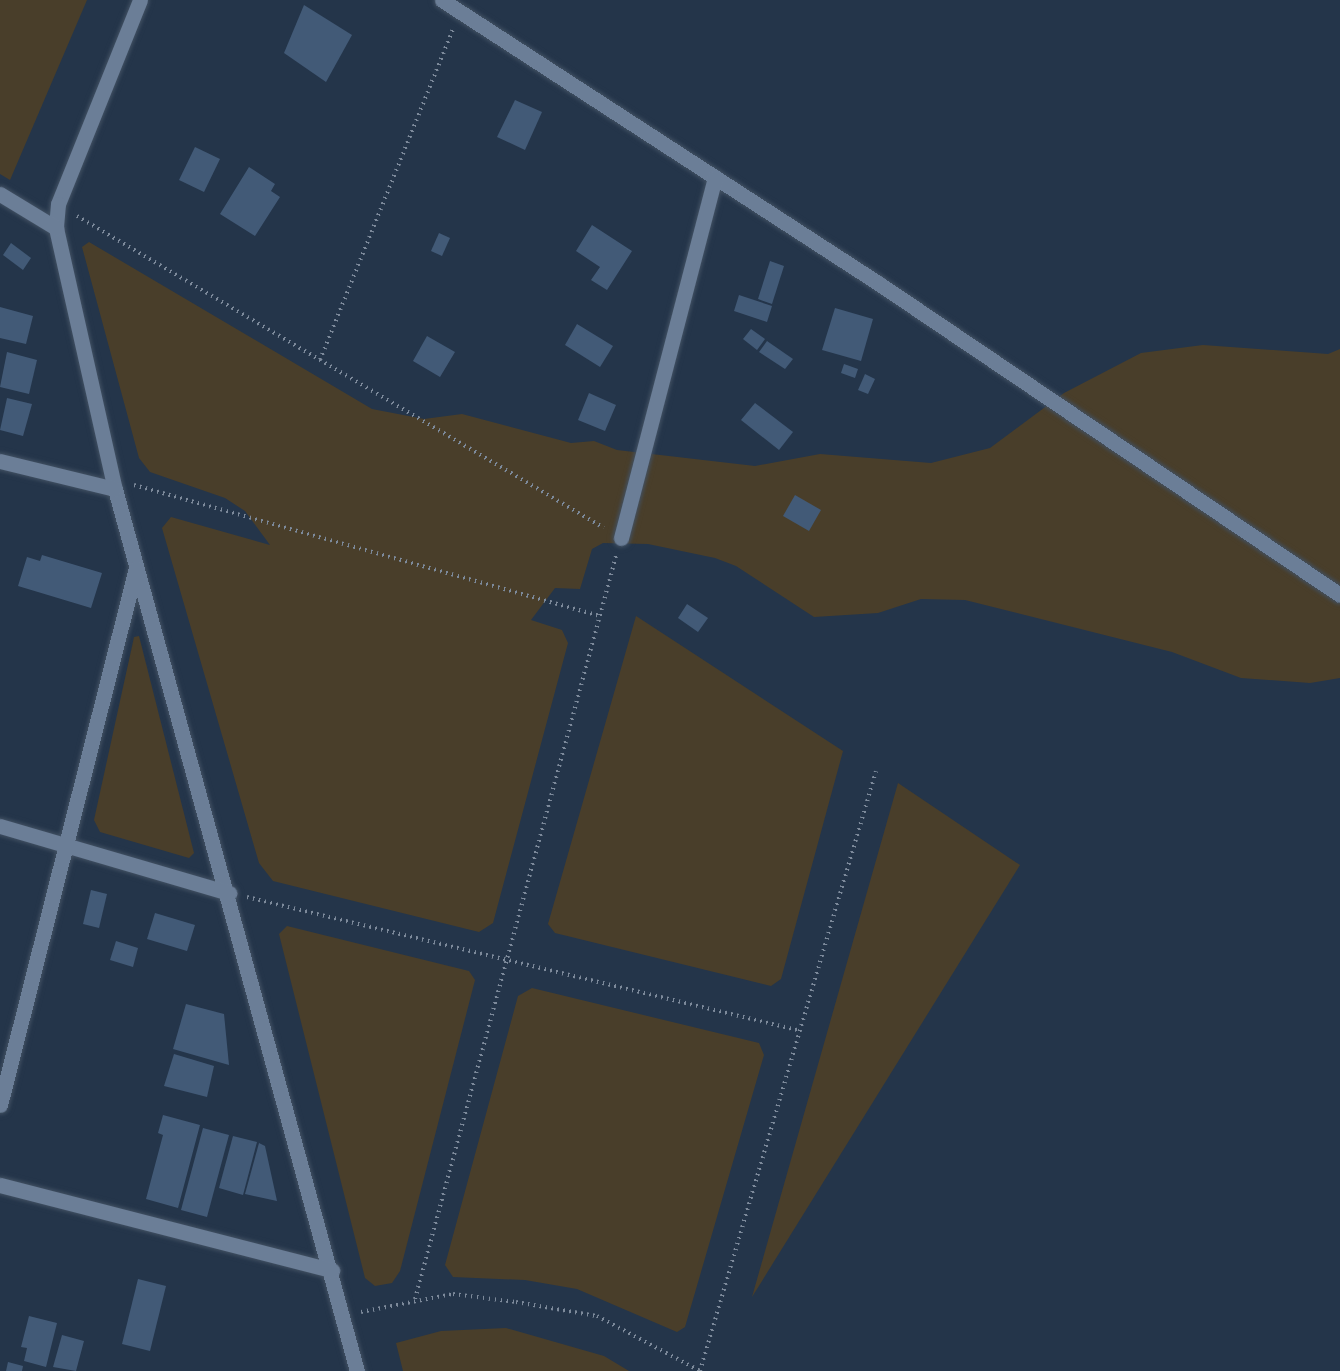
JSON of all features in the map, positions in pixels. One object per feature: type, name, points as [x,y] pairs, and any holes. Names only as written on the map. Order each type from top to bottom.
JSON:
[{"type":"street","points":[[140,0],[58,204],[56,228],[114,484],[136,568],[229,893],[345,1316],[357,1371]]},
{"type":"street","points":[[442,0],[715,177],[1340,595]]},
{"type":"street","points":[[621,538],[715,177]]},
{"type":"street","points":[[0,194],[56,228]]},
{"type":"street","points":[[0,461],[114,484]]},
{"type":"street","points":[[0,1105],[136,568]]},
{"type":"street","points":[[0,826],[229,893]]},
{"type":"street","points":[[0,1185],[332,1270]]},
{"type":"path","points":[[320,360],[460,12]]},
{"type":"path","points":[[58,204],[621,538],[602,616],[415,1299]]},
{"type":"path","points":[[114,484],[602,616]]},
{"type":"path","points":[[345,1316],[415,1299],[453,1294],[597,1316],[700,1371],[797,1030],[876,771]]},
{"type":"path","points":[[229,893],[797,1030]]},
{"type":"shaded area","points":[[0,0],[87,0],[10,180],[0,174]]},
{"type":"shaded area","points":[[89,242],[372,409],[424,419],[462,414],[571,443],[594,441],[617,450],[755,466],[820,454],[931,463],[990,448],[1064,393],[1141,353],[1203,345],[1328,354],[1340,349],[1340,678],[1310,683],[1241,678],[1172,652],[965,600],[921,599],[878,613],[814,617],[736,566],[715,558],[648,544],[603,543],[592,549],[580,589],[555,588],[531,620],[562,630],[568,643],[493,923],[479,932],[273,881],[259,863],[162,528],[171,517],[270,545],[245,511],[225,498],[150,472],[139,458],[82,247]]},
{"type":"shaded area","points":[[636,616],[843,751],[781,979],[771,986],[555,933],[548,924]]},
{"type":"shaded area","points":[[139,636],[194,853],[189,858],[100,832],[94,820],[134,637]]},
{"type":"shaded area","points":[[898,783],[1020,865],[752,1297]]},
{"type":"shaded area","points":[[287,926],[469,971],[475,980],[400,1271],[392,1283],[375,1286],[365,1278],[279,934]]},
{"type":"shaded area","points":[[532,988],[759,1043],[764,1055],[685,1327],[677,1332],[577,1289],[525,1280],[453,1277],[445,1265],[518,996]]},
{"type":"shaded area","points":[[506,1328],[604,1356],[629,1371],[403,1371],[396,1343],[441,1331]]},
{"type":"building","points":[[304,5],[352,35],[326,82],[284,53]]},
{"type":"building","points":[[515,100],[542,112],[525,150],[497,137]]},
{"type":"building","points":[[195,147],[220,159],[204,192],[179,180]]},
{"type":"building","points":[[249,167],[275,184],[271,191],[280,197],[255,236],[220,214]]},
{"type":"building","points":[[592,225],[632,251],[607,290],[591,280],[600,267],[576,251]]},
{"type":"building","points":[[439,233],[450,238],[442,256],[431,251]]},
{"type":"building","points":[[11,243],[31,258],[23,270],[3,255]]},
{"type":"building","points":[[770,261],[784,266],[772,304],[758,299]]},
{"type":"building","points":[[739,295],[772,306],[767,322],[734,311]]},
{"type":"building","points":[[0,307],[33,316],[26,344],[0,338]]},
{"type":"building","points":[[835,308],[873,319],[861,361],[822,350]]},
{"type":"building","points":[[577,324],[613,346],[600,367],[565,345]]},
{"type":"building","points":[[751,329],[765,339],[757,350],[743,339]]},
{"type":"building","points":[[427,336],[455,352],[440,377],[413,361]]},
{"type":"building","points":[[767,341],[793,359],[785,369],[759,352]]},
{"type":"building","points":[[7,352],[37,360],[29,394],[0,387]]},
{"type":"building","points":[[844,364],[858,369],[855,378],[841,373]]},
{"type":"building","points":[[865,374],[875,379],[868,394],[858,390]]},
{"type":"building","points":[[589,393],[616,405],[605,431],[578,420]]},
{"type":"building","points":[[7,398],[32,404],[23,436],[0,430]]},
{"type":"building","points":[[755,403],[793,432],[779,450],[741,420]]},
{"type":"building","points":[[795,495],[821,510],[809,531],[783,516]]},
{"type":"building","points":[[42,555],[102,573],[91,608],[18,586],[27,557],[40,561]]},
{"type":"building","points":[[687,604],[708,618],[698,632],[678,618]]},
{"type":"building","points":[[91,890],[107,894],[99,928],[83,924]]},
{"type":"building","points":[[155,913],[195,925],[187,951],[147,939]]},
{"type":"building","points":[[116,941],[138,948],[133,967],[110,960]]},
{"type":"building","points":[[186,1004],[224,1014],[229,1065],[173,1049]]},
{"type":"building","points":[[174,1054],[214,1066],[207,1097],[164,1086]]},
{"type":"building","points":[[163,1115],[200,1125],[178,1208],[146,1199],[163,1135],[158,1133]]},
{"type":"building","points":[[203,1128],[229,1135],[207,1217],[181,1210]]},
{"type":"building","points":[[233,1136],[257,1142],[243,1195],[219,1188]]},
{"type":"building","points":[[259,1143],[265,1146],[277,1201],[245,1194]]},
{"type":"building","points":[[138,1279],[166,1286],[150,1351],[122,1344]]},
{"type":"building","points":[[29,1316],[57,1323],[46,1367],[24,1361],[27,1348],[21,1347]]},
{"type":"building","points":[[62,1335],[84,1341],[76,1371],[53,1367]]},
{"type":"building","points":[[8,1362],[23,1366],[22,1371],[6,1371]]}]
